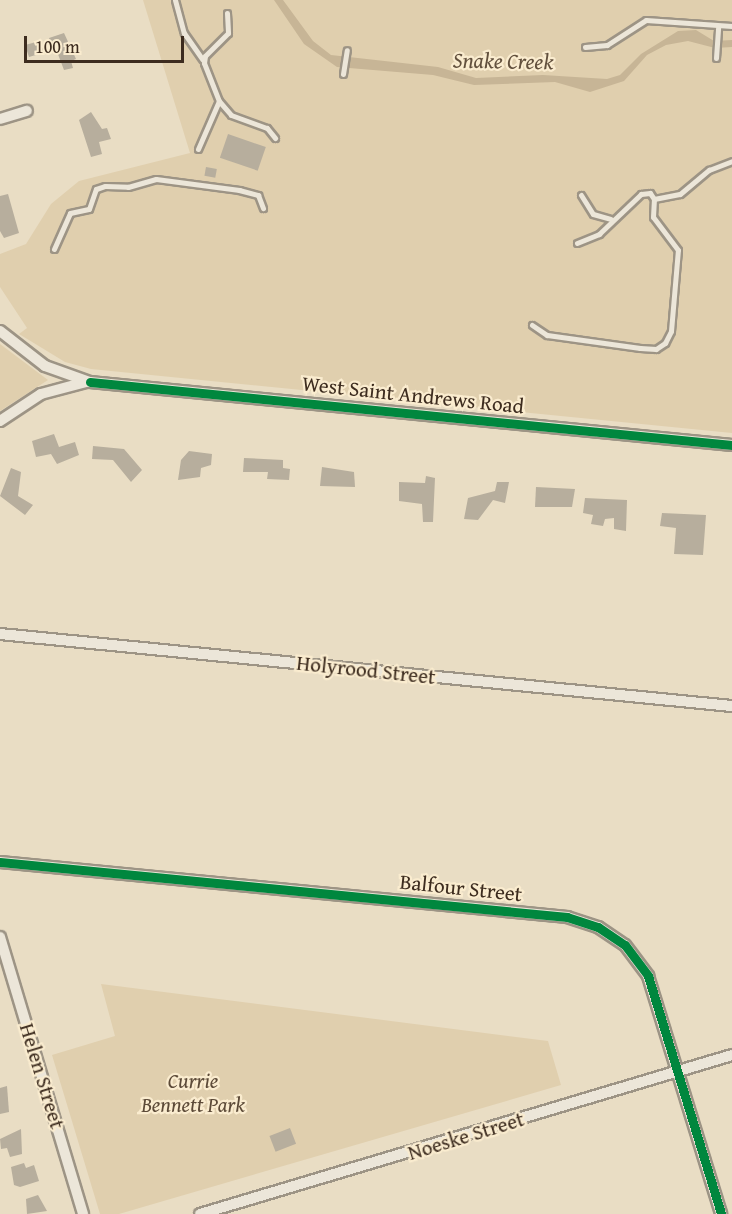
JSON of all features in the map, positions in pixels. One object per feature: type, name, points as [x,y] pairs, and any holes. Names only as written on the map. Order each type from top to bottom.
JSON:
[{"type":"street","points":[[0,119],[27,111]]},
{"type":"street","name":"West Saint Andrews Road","points":[[0,331],[45,366],[90,382],[732,445]]},
{"type":"street","name":"West Saint Andrews Road","points":[[0,421],[41,394],[90,382]]},
{"type":"street","name":"Holyrood Street","points":[[0,634],[732,706]]},
{"type":"street","name":"Balfour Street","points":[[0,862],[579,919],[616,938],[640,963],[654,992],[721,1214]]},
{"type":"street","name":"Helen Street","points":[[0,938],[83,1214]]},
{"type":"street","name":"Noeske Street","points":[[200,1214],[732,1055]]},
{"type":"lane","points":[[175,0],[184,33],[202,59],[219,100],[231,115],[267,128],[275,138]]},
{"type":"lane","points":[[202,59],[224,42],[227,13]]},
{"type":"lane","points":[[585,47],[607,45],[646,20],[718,27],[732,26]]},
{"type":"lane","points":[[717,58],[718,27]]},
{"type":"lane","points":[[343,72],[347,50]]},
{"type":"lane","points":[[198,149],[219,100]]},
{"type":"lane","points":[[654,199],[680,194],[709,170],[732,161]]},
{"type":"lane","points":[[54,249],[70,213],[89,209],[96,189],[105,186],[128,187],[156,179],[239,190],[258,195],[263,208]]},
{"type":"lane","points":[[577,243],[598,234],[610,219],[646,192],[654,199]]},
{"type":"lane","points":[[581,195],[593,214],[610,219]]},
{"type":"lane","points":[[532,325],[547,335],[640,348],[656,349],[665,343],[671,332],[678,250],[653,217],[654,199]]},
{"type":"green space","points":[[143,0],[732,0],[732,433],[91,369],[65,362],[19,334],[27,328],[0,287],[0,254],[26,244],[51,204],[79,181],[190,153]]},
{"type":"green space","points":[[0,344],[48,380],[0,411]]},
{"type":"green space","name":"Currie Bennett Park","points":[[101,984],[548,1041],[561,1085],[119,1214],[100,1214],[52,1055],[115,1036]]},
{"type":"shaded area","points":[[274,0],[283,0],[313,41],[331,55],[438,67],[476,78],[543,75],[607,79],[620,75],[641,54],[678,31],[696,30],[714,41],[732,40],[732,47],[715,48],[688,41],[666,45],[647,55],[624,81],[590,92],[555,82],[474,85],[433,75],[337,67],[304,44]]},
{"type":"building","points":[[64,33],[76,59],[71,61],[73,68],[64,70],[56,49],[29,57],[25,45],[40,41],[42,48],[51,45],[49,38]]},
{"type":"building","points":[[91,112],[102,129],[107,128],[111,139],[99,142],[102,154],[91,157],[79,120]]},
{"type":"building","points":[[228,134],[266,147],[258,171],[220,158]]},
{"type":"building","points":[[206,167],[217,169],[215,178],[204,176]]},
{"type":"building","points":[[8,194],[19,233],[4,238],[0,231],[0,196]]},
{"type":"building","points":[[54,434],[59,447],[75,442],[79,455],[57,464],[51,454],[36,457],[32,441]]},
{"type":"building","points":[[93,446],[124,449],[142,470],[131,482],[113,460],[92,459]]},
{"type":"building","points":[[189,451],[212,454],[211,465],[201,468],[200,477],[178,480],[181,460]]},
{"type":"building","points":[[244,458],[283,460],[283,468],[290,469],[289,480],[267,479],[268,472],[243,472]]},
{"type":"building","points":[[322,467],[354,472],[355,487],[320,486]]},
{"type":"building","points":[[11,468],[21,472],[18,496],[33,505],[25,515],[0,496]]},
{"type":"building","points":[[426,476],[435,478],[433,522],[423,522],[422,504],[399,501],[399,482],[425,483]]},
{"type":"building","points":[[497,482],[509,482],[505,503],[493,500],[478,520],[464,519],[468,498],[495,491]]},
{"type":"building","points":[[536,487],[575,489],[572,507],[535,507]]},
{"type":"building","points":[[585,498],[627,500],[626,531],[614,529],[614,518],[605,519],[603,526],[591,524],[593,515],[583,513]]},
{"type":"building","points":[[662,513],[706,515],[703,555],[674,554],[676,528],[660,526]]},
{"type":"building","points":[[7,1086],[9,1112],[0,1114],[0,1088]]},
{"type":"building","points":[[290,1128],[296,1144],[276,1152],[269,1136]]},
{"type":"building","points":[[21,1129],[22,1154],[10,1157],[7,1148],[1,1149],[0,1139]]},
{"type":"building","points":[[24,1163],[26,1168],[34,1165],[39,1181],[20,1187],[14,1185],[11,1167]]},
{"type":"building","points":[[38,1195],[47,1211],[27,1214],[26,1199]]},
{"type":"cycle path","points":[[90,382],[732,445]]},
{"type":"cycle path","points":[[0,862],[567,917],[598,927],[625,945],[648,976],[721,1214]]},
{"type":"water label","name":"Snake Creek","points":[[503,61]]}]
